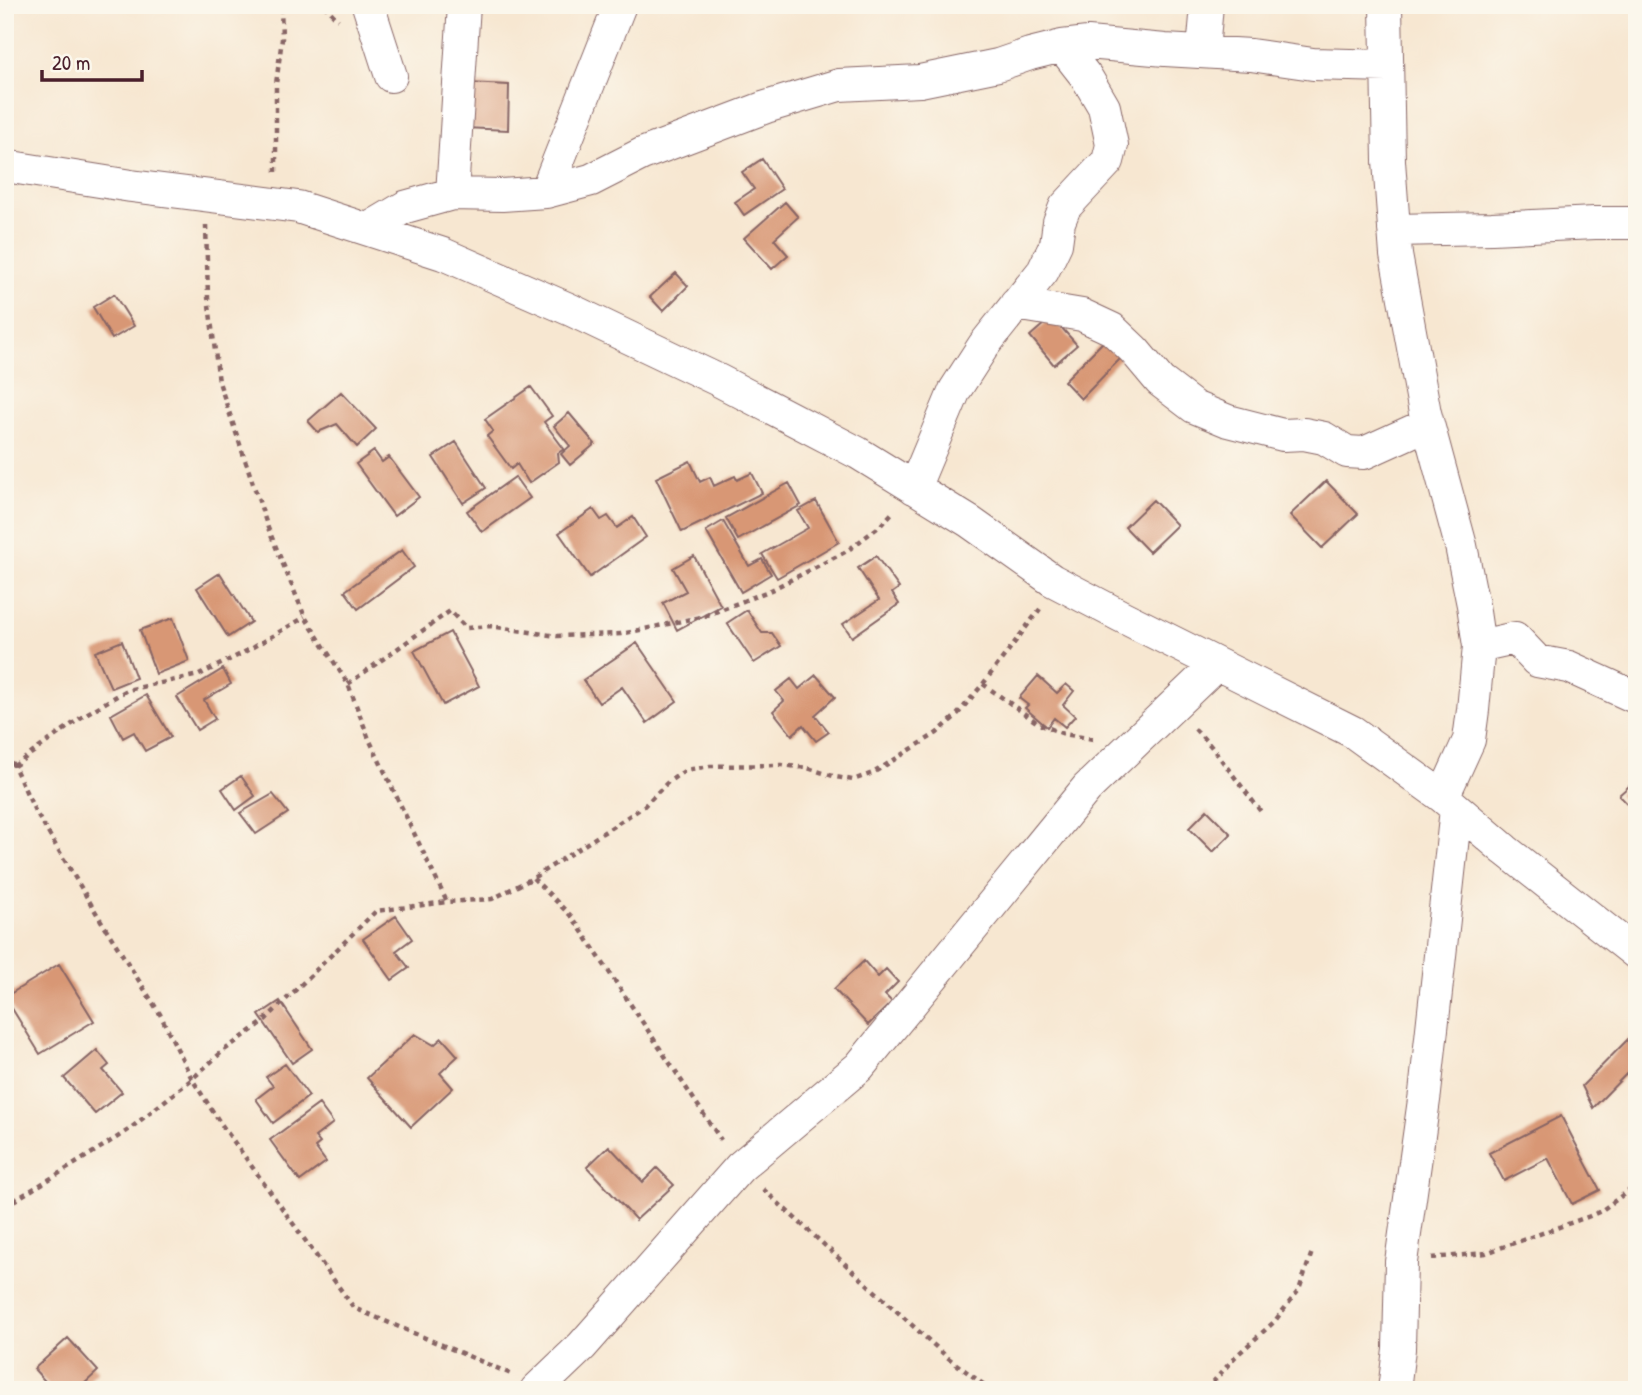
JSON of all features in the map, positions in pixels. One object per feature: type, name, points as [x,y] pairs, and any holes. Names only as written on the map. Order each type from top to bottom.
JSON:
[{"type":"street","points":[[368,5],[391,76]]},
{"type":"street","points":[[452,194],[464,5]]},
{"type":"street","points":[[546,191],[620,5]]},
{"type":"street","points":[[1203,51],[1207,5]]},
{"type":"street","points":[[1386,5],[1389,161],[1396,255],[1428,424],[1461,546],[1479,646],[1468,740],[1450,803],[1425,1093],[1401,1262],[1399,1349],[1394,1390]]},
{"type":"street","points":[[368,229],[405,207],[452,194],[502,195],[546,191],[590,180],[642,154],[765,107],[839,85],[920,80],[998,65],[1062,46],[1088,43],[1251,55],[1313,64],[1387,66]]},
{"type":"street","points":[[914,488],[955,390],[984,345],[1042,271],[1056,244],[1059,222],[1065,207],[1108,161],[1112,145],[1104,107],[1087,78],[1062,46]]},
{"type":"street","points":[[5,166],[131,186],[298,207],[443,254],[718,380],[858,453],[970,522],[1060,584],[1353,733],[1450,803],[1637,954]]},
{"type":"street","points":[[1394,230],[1637,223]]},
{"type":"street","points":[[1016,304],[1082,315],[1112,330],[1134,350],[1160,382],[1194,407],[1228,421],[1283,435],[1304,434],[1324,438],[1347,452],[1364,453],[1428,424]]},
{"type":"street","points":[[1479,646],[1516,638],[1537,661],[1569,667],[1637,698]]},
{"type":"street","points":[[525,1382],[582,1346],[740,1167],[859,1067],[1087,788],[1217,664]]},
{"type":"path","points":[[276,204],[276,84],[282,39],[281,5]]},
{"type":"path","points":[[206,196],[208,297],[219,382],[268,528],[305,617],[348,684],[369,739],[447,902]]},
{"type":"path","points":[[348,684],[450,611],[466,628],[490,626],[557,636],[621,634],[705,616],[771,590],[847,551],[880,526],[914,488]]},
{"type":"path","points":[[5,1206],[127,1131],[262,1023],[376,911],[492,899],[533,878],[642,807],[668,782],[686,770],[710,766],[781,765],[808,768],[853,780],[873,773],[937,733],[956,716],[984,684],[1060,584]]},
{"type":"path","points":[[5,767],[127,690],[199,675],[305,617]]},
{"type":"path","points":[[984,684],[1039,724],[1064,734],[1095,739]]},
{"type":"path","points":[[1170,709],[1189,722],[1262,813]]},
{"type":"path","points":[[5,754],[35,811],[160,1014],[192,1079],[219,1121],[354,1308],[525,1382]]},
{"type":"path","points":[[1401,1262],[1486,1253],[1590,1216],[1629,1191],[1637,1194]]},
{"type":"path","points":[[1206,1390],[1236,1357],[1274,1322],[1298,1290],[1312,1252]]},
{"type":"building","points":[[467,83],[509,85],[508,130],[465,128]]},
{"type":"building","points":[[762,159],[782,189],[744,215],[735,202],[754,189],[742,172]]},
{"type":"building","points":[[785,202],[798,217],[774,239],[788,255],[772,269],[744,238]]},
{"type":"building","points":[[676,273],[688,286],[663,311],[650,297]]},
{"type":"building","points":[[114,294],[134,326],[112,339],[93,307]]},
{"type":"building","points":[[1052,317],[1077,345],[1054,365],[1030,336]]},
{"type":"building","points":[[1105,340],[1122,357],[1081,399],[1064,381]]},
{"type":"building","points":[[531,387],[552,416],[544,422],[564,449],[558,453],[559,462],[529,483],[517,464],[511,469],[487,436],[493,431],[485,419]]},
{"type":"building","points":[[341,392],[376,429],[357,447],[337,424],[318,432],[308,421]]},
{"type":"building","points":[[569,413],[595,444],[570,465],[561,454],[570,446],[554,426]]},
{"type":"building","points":[[456,442],[486,488],[463,503],[433,457]]},
{"type":"building","points":[[374,451],[382,462],[389,457],[419,497],[394,516],[356,464]]},
{"type":"building","points":[[690,461],[700,482],[710,477],[714,486],[735,476],[737,480],[752,473],[762,493],[682,532],[656,478]]},
{"type":"building","points":[[515,477],[530,498],[482,532],[467,511]]},
{"type":"building","points":[[1326,481],[1358,514],[1322,548],[1290,515]]},
{"type":"building","points":[[789,483],[801,505],[738,540],[726,518]]},
{"type":"building","points":[[1153,500],[1177,525],[1149,552],[1125,527]]},
{"type":"building","points":[[816,501],[839,542],[777,578],[762,554],[808,528],[798,511]]},
{"type":"building","points":[[593,509],[601,520],[608,516],[617,528],[633,517],[646,537],[590,577],[559,533]]},
{"type":"building","points":[[723,521],[749,566],[762,559],[771,574],[741,592],[706,531]]},
{"type":"building","points":[[402,550],[414,567],[358,609],[345,591]]},
{"type":"building","points":[[694,556],[721,606],[677,630],[663,603],[686,591],[673,568]]},
{"type":"building","points":[[876,556],[899,588],[892,593],[899,604],[852,637],[843,624],[879,600],[858,568]]},
{"type":"building","points":[[220,573],[251,622],[228,637],[197,588]]},
{"type":"building","points":[[747,610],[762,633],[772,633],[781,646],[754,663],[727,623]]},
{"type":"building","points":[[173,618],[189,661],[156,674],[140,630]]},
{"type":"building","points":[[450,632],[479,686],[443,705],[414,651]]},
{"type":"building","points":[[122,641],[136,678],[111,688],[95,652]]},
{"type":"building","points":[[637,643],[677,701],[647,723],[622,687],[599,703],[583,680]]},
{"type":"building","points":[[223,669],[231,684],[204,700],[215,719],[197,730],[177,697]]},
{"type":"building","points":[[816,675],[835,697],[815,715],[829,732],[816,741],[803,725],[792,735],[773,711],[784,701],[776,691],[791,679],[799,689]]},
{"type":"building","points":[[1038,676],[1057,693],[1066,684],[1074,691],[1063,705],[1075,716],[1065,727],[1054,718],[1047,727],[1025,708],[1028,705],[1019,698]]},
{"type":"building","points":[[146,695],[171,737],[145,751],[134,732],[123,738],[111,715]]},
{"type":"building","points":[[241,776],[255,796],[236,810],[222,789]]},
{"type":"building","points":[[1637,779],[1637,814],[1619,795]]},
{"type":"building","points":[[273,794],[288,813],[256,834],[240,813]]},
{"type":"building","points":[[1207,810],[1231,834],[1213,852],[1189,828]]},
{"type":"building","points":[[396,916],[412,939],[396,951],[409,968],[392,980],[363,939]]},
{"type":"building","points":[[864,961],[878,977],[886,969],[898,982],[885,995],[892,1002],[868,1025],[834,989]]},
{"type":"building","points":[[59,964],[94,1021],[40,1054],[5,997]]},
{"type":"building","points":[[280,1001],[312,1049],[292,1063],[259,1015]]},
{"type":"building","points":[[1637,1030],[1637,1063],[1593,1108],[1582,1086]]},
{"type":"building","points":[[415,1034],[434,1045],[442,1038],[458,1056],[440,1073],[453,1088],[411,1127],[367,1078]]},
{"type":"building","points":[[97,1050],[109,1065],[103,1070],[122,1092],[95,1114],[64,1078]]},
{"type":"building","points":[[285,1064],[309,1096],[273,1123],[256,1099],[273,1086],[266,1077]]},
{"type":"building","points":[[319,1104],[333,1123],[315,1137],[320,1143],[315,1147],[326,1162],[300,1181],[270,1140]]},
{"type":"building","points":[[1561,1116],[1600,1190],[1572,1204],[1548,1158],[1504,1181],[1489,1153]]},
{"type":"building","points":[[609,1146],[643,1182],[657,1168],[674,1185],[636,1220],[587,1167]]},
{"type":"building","points":[[68,1338],[98,1371],[81,1387],[83,1390],[53,1390],[34,1369]]}]
